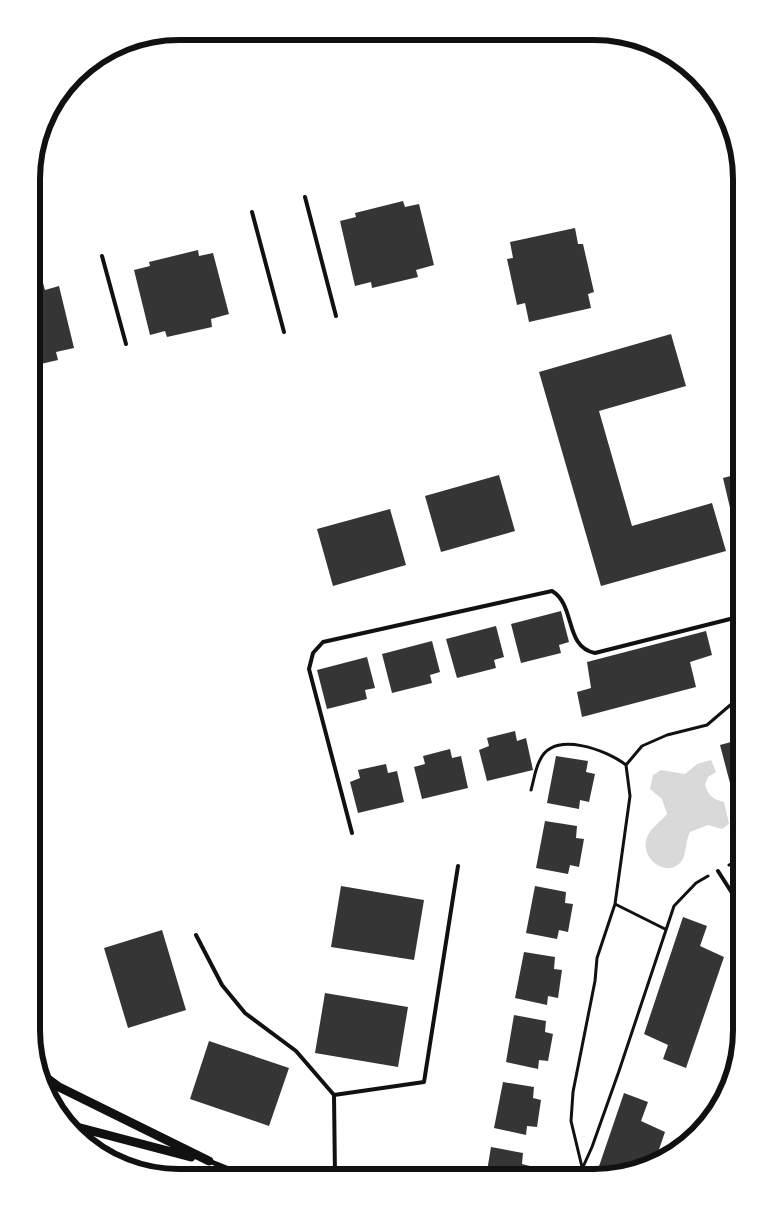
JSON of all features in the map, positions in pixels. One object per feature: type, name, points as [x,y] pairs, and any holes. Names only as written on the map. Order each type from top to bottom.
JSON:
[{"type":"street","points":[[50,1080],[59,1087],[229,1169]]},
{"type":"street","points":[[81,1128],[209,1161]]},
{"type":"lane","points":[[305,196],[336,316]]},
{"type":"lane","points":[[252,212],[284,332]]},
{"type":"lane","points":[[102,256],[126,344]]},
{"type":"lane","points":[[352,833],[309,669],[313,653],[323,642],[552,591],[563,602],[576,641],[584,649],[595,652],[733,618]]},
{"type":"lane","points":[[334,1095],[424,1082],[458,866]]},
{"type":"lane","points":[[718,871],[733,894]]},
{"type":"lane","points":[[196,936],[222,985],[245,1013],[296,1051],[334,1095],[335,1169]]},
{"type":"path","points":[[626,765],[642,746],[707,724],[733,702]]},
{"type":"path","points":[[531,790],[540,759],[555,745],[567,744],[612,754],[626,765],[630,796],[615,904],[597,958],[595,980],[573,1092],[571,1121],[582,1168]]},
{"type":"path","points":[[582,1168],[592,1146],[619,1071],[674,906],[696,882],[733,864]]},
{"type":"path","points":[[615,904],[665,929]]},
{"type":"shaded area","points":[[711,760],[716,772],[708,777],[705,785],[712,796],[724,802],[729,824],[722,829],[708,825],[690,832],[681,862],[669,868],[657,865],[648,855],[646,841],[652,830],[667,814],[662,799],[650,789],[653,775],[661,770],[685,774],[697,764]]},
{"type":"building","points":[[403,201],[405,207],[419,204],[434,265],[416,270],[418,277],[372,288],[371,282],[355,286],[340,221],[356,217],[355,213]]},
{"type":"building","points":[[575,228],[578,244],[583,244],[594,292],[588,294],[591,308],[529,322],[525,303],[517,305],[507,259],[513,258],[510,242]]},
{"type":"building","points":[[198,250],[199,256],[213,253],[229,314],[211,319],[212,327],[167,337],[165,331],[150,335],[134,270],[150,266],[149,262]]},
{"type":"building","points":[[43,283],[45,290],[59,286],[74,348],[56,352],[58,360],[40,364],[40,284]]},
{"type":"building","points":[[671,334],[686,386],[599,411],[632,526],[712,503],[726,551],[601,586],[539,372]]},
{"type":"building","points":[[499,475],[515,531],[441,552],[425,496]]},
{"type":"building","points":[[733,475],[733,520],[723,478]]},
{"type":"building","points":[[390,509],[406,565],[333,586],[317,529]]},
{"type":"building","points":[[561,611],[569,642],[559,645],[561,653],[521,663],[511,624]]},
{"type":"building","points":[[496,626],[504,657],[494,660],[496,668],[457,678],[446,639]]},
{"type":"building","points":[[706,631],[712,655],[690,662],[696,687],[582,717],[577,692],[591,688],[587,662]]},
{"type":"building","points":[[432,641],[440,672],[430,675],[432,683],[392,693],[382,654]]},
{"type":"building","points":[[367,657],[375,688],[365,690],[367,699],[327,709],[317,670]]},
{"type":"building","points":[[515,731],[517,741],[526,738],[533,770],[487,781],[479,750],[489,746],[487,738]]},
{"type":"building","points":[[733,741],[733,795],[720,745]]},
{"type":"building","points":[[450,749],[452,758],[461,756],[468,788],[422,799],[414,767],[425,764],[423,756]]},
{"type":"building","points":[[556,756],[588,761],[586,772],[595,774],[589,802],[580,800],[579,809],[547,803]]},
{"type":"building","points":[[386,764],[388,773],[397,771],[404,802],[358,813],[350,782],[360,778],[358,770]]},
{"type":"building","points":[[545,821],[577,826],[576,838],[584,839],[579,867],[570,865],[568,874],[536,868]]},
{"type":"building","points":[[341,886],[424,900],[414,960],[331,947]]},
{"type":"building","points":[[535,886],[566,892],[565,903],[573,904],[568,932],[559,930],[557,939],[526,933]]},
{"type":"building","points":[[683,917],[707,926],[700,946],[724,957],[686,1068],[663,1059],[668,1045],[644,1034]]},
{"type":"building","points":[[162,930],[186,1010],[128,1028],[104,948]]},
{"type":"building","points":[[524,952],[555,957],[554,969],[562,970],[558,998],[548,996],[547,1005],[515,998]]},
{"type":"building","points":[[325,993],[408,1007],[398,1067],[315,1053]]},
{"type":"building","points":[[514,1015],[546,1021],[545,1032],[553,1034],[548,1061],[539,1060],[538,1069],[506,1062]]},
{"type":"building","points":[[209,1041],[289,1068],[269,1126],[190,1099]]},
{"type":"building","points":[[503,1082],[534,1087],[533,1098],[541,1100],[537,1127],[527,1126],[526,1135],[494,1128]]},
{"type":"building","points":[[624,1093],[648,1102],[641,1121],[665,1132],[657,1154],[639,1162],[612,1168],[598,1169]]},
{"type":"building","points":[[491,1147],[523,1153],[522,1164],[530,1166],[530,1169],[487,1169]]}]
